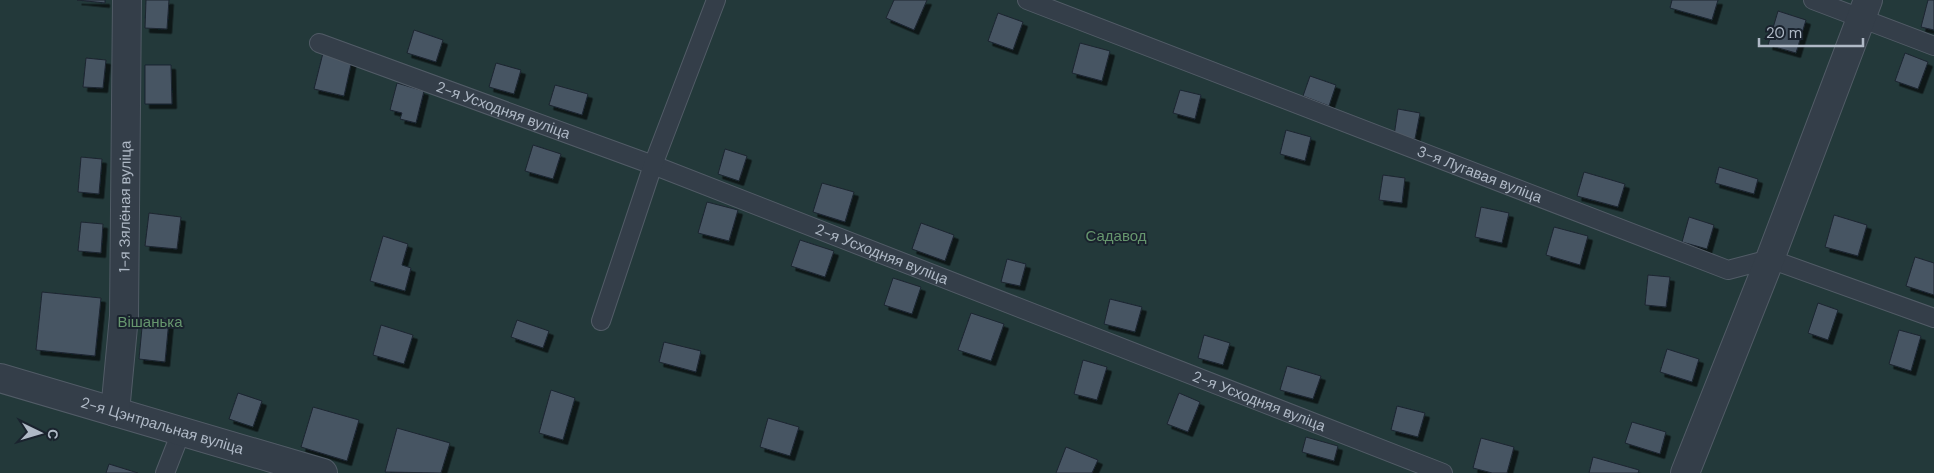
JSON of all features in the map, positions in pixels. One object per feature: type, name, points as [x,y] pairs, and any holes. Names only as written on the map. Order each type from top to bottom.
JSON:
[{"type":"street","name":"1-я Зялёная вуліца","points":[[115,412],[124,316],[127,0]]},
{"type":"street","points":[[1684,473],[1770,259],[1864,9]]},
{"type":"street","name":"2-я Цэнтральная вуліца","points":[[0,378],[323,473]]},
{"type":"lane","points":[[601,322],[653,165],[716,0]]},
{"type":"lane","name":"3-я Лугавая вуліца","points":[[1027,0],[1728,270],[1770,259]]},
{"type":"lane","points":[[1813,0],[1864,9],[1934,46]]},
{"type":"lane","name":"2-я Усходняя вуліца","points":[[319,43],[653,165],[1443,473]]},
{"type":"lane","points":[[1770,259],[1934,318]]},
{"type":"lane","points":[[165,473],[181,432]]},
{"type":"green space","name":"Садавод","points":[[0,0],[1934,0],[1934,473],[0,473]]},
{"type":"building","points":[[77,0],[105,0],[105,3]]},
{"type":"building","points":[[146,0],[169,0],[167,29],[145,28]]},
{"type":"building","points":[[894,0],[927,0],[914,30],[886,18]]},
{"type":"building","points":[[1672,0],[1718,0],[1712,20],[1670,8]]},
{"type":"building","points":[[1928,0],[1934,0],[1934,30],[1921,27]]},
{"type":"building","points":[[1778,11],[1806,20],[1796,53],[1768,45]]},
{"type":"building","points":[[998,13],[1023,22],[1013,50],[988,41]]},
{"type":"building","points":[[414,30],[443,40],[436,62],[407,53]]},
{"type":"building","points":[[1080,43],[1110,51],[1102,81],[1072,73]]},
{"type":"building","points":[[323,53],[352,60],[344,96],[314,89]]},
{"type":"building","points":[[1905,53],[1928,62],[1918,89],[1895,81]]},
{"type":"building","points":[[86,58],[106,60],[103,88],[83,87]]},
{"type":"building","points":[[496,63],[521,70],[514,94],[489,87]]},
{"type":"building","points":[[145,65],[171,65],[172,104],[145,104]]},
{"type":"building","points":[[1310,76],[1336,85],[1329,106],[1303,96]]},
{"type":"building","points":[[397,83],[424,91],[416,123],[400,119],[402,113],[390,110]]},
{"type":"building","points":[[555,85],[588,94],[582,115],[549,105]]},
{"type":"building","points":[[1180,90],[1201,95],[1195,119],[1173,113]]},
{"type":"building","points":[[1398,109],[1420,113],[1415,139],[1394,136]]},
{"type":"building","points":[[1286,130],[1311,137],[1305,161],[1280,154]]},
{"type":"building","points":[[533,145],[561,154],[553,179],[525,171]]},
{"type":"building","points":[[725,149],[747,156],[739,181],[718,174]]},
{"type":"building","points":[[81,157],[102,159],[99,194],[78,192]]},
{"type":"building","points":[[1719,167],[1758,179],[1754,194],[1715,183]]},
{"type":"building","points":[[1584,172],[1625,184],[1618,207],[1577,196]]},
{"type":"building","points":[[1383,175],[1405,178],[1402,203],[1379,200]]},
{"type":"building","points":[[822,183],[854,192],[845,222],[813,212]]},
{"type":"building","points":[[707,202],[738,210],[729,241],[698,233]]},
{"type":"building","points":[[1481,207],[1509,213],[1502,243],[1475,237]]},
{"type":"building","points":[[149,213],[181,217],[177,249],[145,246]]},
{"type":"building","points":[[1834,215],[1867,225],[1858,256],[1825,247]]},
{"type":"building","points":[[1689,217],[1714,225],[1707,249],[1682,242]]},
{"type":"building","points":[[81,222],[103,224],[101,253],[78,251]]},
{"type":"building","points":[[921,223],[954,235],[945,261],[912,249]]},
{"type":"building","points":[[1554,227],[1588,236],[1580,265],[1546,255]]},
{"type":"building","points":[[383,236],[408,244],[402,265],[411,268],[405,291],[370,281]]},
{"type":"building","points":[[800,240],[834,251],[825,277],[791,266]]},
{"type":"building","points":[[1915,257],[1934,263],[1934,295],[1906,286]]},
{"type":"building","points":[[1007,259],[1026,264],[1020,286],[1001,282]]},
{"type":"building","points":[[1648,275],[1670,277],[1666,307],[1645,305]]},
{"type":"building","points":[[893,278],[921,287],[912,314],[884,305]]},
{"type":"building","points":[[42,292],[101,298],[95,356],[36,350]]},
{"type":"building","points":[[1110,299],[1142,307],[1135,332],[1104,324]]},
{"type":"building","points":[[1818,303],[1838,310],[1828,340],[1808,333]]},
{"type":"building","points":[[971,313],[1004,324],[991,361],[958,350]]},
{"type":"building","points":[[143,317],[169,320],[165,362],[139,359]]},
{"type":"building","points":[[517,320],[549,331],[543,348],[511,337]]},
{"type":"building","points":[[381,325],[413,335],[404,364],[373,355]]},
{"type":"building","points":[[1899,330],[1921,336],[1911,371],[1889,364]]},
{"type":"building","points":[[1204,335],[1230,343],[1223,365],[1198,358]]},
{"type":"building","points":[[664,342],[701,351],[696,372],[659,362]]},
{"type":"building","points":[[1667,349],[1699,359],[1692,382],[1660,372]]},
{"type":"building","points":[[1083,360],[1107,367],[1097,400],[1074,394]]},
{"type":"building","points":[[1287,366],[1321,376],[1313,399],[1280,390]]},
{"type":"building","points":[[551,390],[575,398],[563,440],[539,433]]},
{"type":"building","points":[[238,393],[262,401],[253,427],[229,419]]},
{"type":"building","points":[[1179,393],[1200,402],[1188,432],[1167,424]]},
{"type":"building","points":[[1397,406],[1425,413],[1418,437],[1391,430]]},
{"type":"building","points":[[313,407],[359,420],[347,461],[301,447]]},
{"type":"building","points":[[768,418],[799,427],[790,456],[760,447]]},
{"type":"building","points":[[1632,422],[1666,432],[1660,454],[1625,443]]},
{"type":"building","points":[[397,428],[450,443],[441,473],[385,472]]},
{"type":"building","points":[[1306,437],[1338,446],[1334,461],[1302,452]]},
{"type":"building","points":[[1481,438],[1514,447],[1507,473],[1492,473],[1473,468]]},
{"type":"building","points":[[1066,447],[1098,460],[1092,473],[1056,473]]},
{"type":"building","points":[[1593,457],[1639,470],[1638,473],[1589,473]]},
{"type":"building","points":[[109,464],[138,473],[106,473]]},
{"type":"park label","name":"Вішанька","points":[[150,322]]}]
